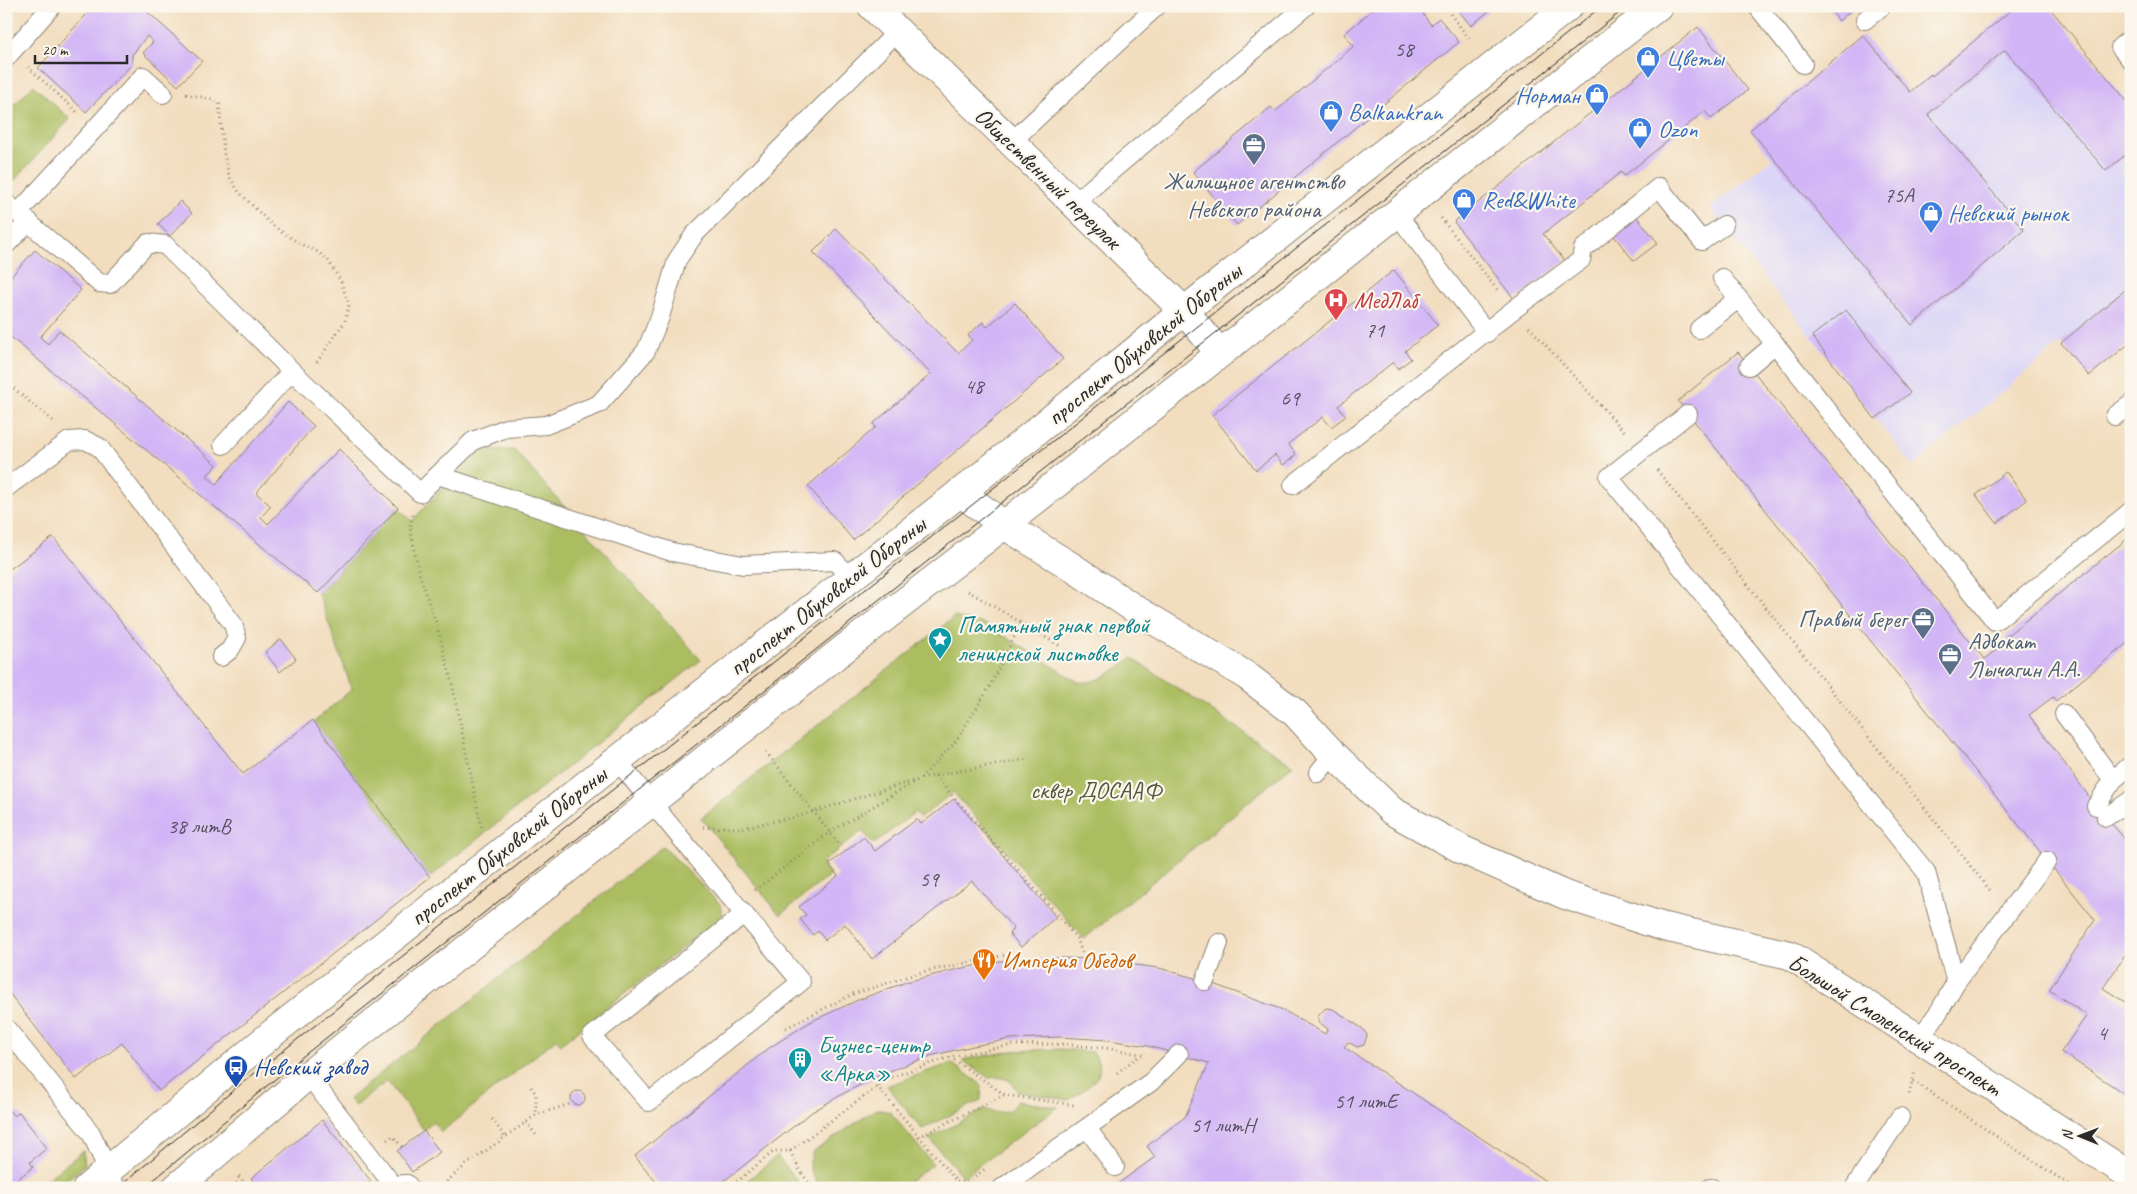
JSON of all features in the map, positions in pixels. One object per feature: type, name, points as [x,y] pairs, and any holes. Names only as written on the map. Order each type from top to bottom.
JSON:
[{"type":"main road","name":"Общественный переулок","points":[[872,6],[1184,311],[1220,353]]},
{"type":"main road","name":"проспект Обуховской Обороны","points":[[87,1188],[112,1179],[274,1032],[616,760],[960,492],[1184,311],[1569,6]]},
{"type":"main road","points":[[176,1188],[308,1075],[1658,6]]},
{"type":"main road","name":"Большой Смоленский проспект","points":[[960,492],[1004,525],[1135,609],[1247,676],[1295,713],[1326,764],[1392,811],[1462,850],[1565,895],[1656,925],[1790,955],[2131,1176]]},
{"type":"lane","points":[[9,55],[52,6]]},
{"type":"lane","points":[[1011,142],[1157,6]]},
{"type":"lane","points":[[1074,204],[1306,6]]},
{"type":"lane","points":[[1757,6],[1803,64]]},
{"type":"lane","points":[[1865,20],[1882,6]]},
{"type":"lane","points":[[18,212],[99,283],[110,284],[148,243],[165,245],[292,371],[420,493],[473,441],[506,428],[546,425],[599,404],[646,351],[660,317],[678,260],[694,235],[898,31]]},
{"type":"lane","points":[[2131,38],[2120,47],[2131,60]]},
{"type":"lane","points":[[6,245],[18,212],[144,76],[163,94]]},
{"type":"lane","points":[[1293,485],[1514,310],[1581,260],[1583,249],[1659,187],[1702,241],[1724,225]]},
{"type":"lane","points":[[1397,214],[1487,333]]},
{"type":"lane","points":[[1722,278],[1995,621],[2131,511]]},
{"type":"lane","points":[[1699,329],[1738,299]]},
{"type":"lane","points":[[1749,366],[1775,344]]},
{"type":"lane","points":[[222,445],[292,371]]},
{"type":"lane","points":[[2115,416],[2131,404]]},
{"type":"lane","points":[[1688,414],[1609,477],[1926,872],[1956,982]]},
{"type":"lane","points":[[6,488],[69,441],[85,440],[99,447],[233,624],[237,638],[230,650],[221,657]]},
{"type":"lane","points":[[438,475],[672,552],[743,565],[835,561],[851,578]]},
{"type":"lane","points":[[2064,714],[2112,800]]},
{"type":"lane","points":[[616,760],[801,982],[649,1102],[592,1036],[740,909]]},
{"type":"lane","points":[[2112,800],[2131,765]]},
{"type":"lane","points":[[1920,1038],[1940,1010],[1956,982],[2047,861]]},
{"type":"lane","points":[[1205,981],[1219,943]]},
{"type":"lane","points":[[6,1028],[91,1133],[112,1179]]},
{"type":"lane","points":[[1002,1188],[1151,1082],[1176,1057]]},
{"type":"lane","points":[[308,1075],[398,1187]]},
{"type":"lane","points":[[1854,1188],[1900,1117]]},
{"type":"lane","points":[[1087,1128],[1115,1167]]},
{"type":"path","points":[[1444,6],[1469,38]]},
{"type":"path","points":[[9,55],[95,128]]},
{"type":"path","points":[[163,94],[193,94],[212,99],[219,104],[224,154],[229,176],[239,192],[272,225],[328,260],[341,282],[350,305],[345,321],[315,364],[307,385]]},
{"type":"path","points":[[1441,218],[1514,310],[1642,451],[2007,913]]},
{"type":"path","points":[[6,382],[57,425],[69,441]]},
{"type":"path","points":[[420,493],[410,527],[418,572],[438,629],[452,684],[481,828]]},
{"type":"path","points":[[968,591],[1060,646]]},
{"type":"path","points":[[740,909],[830,832],[921,778],[956,741],[990,686],[1021,623]]},
{"type":"path","points":[[766,752],[840,845]]},
{"type":"path","points":[[670,826],[742,828],[814,812],[921,778],[1028,759]]},
{"type":"path","points":[[935,776],[1058,915],[1077,939],[1086,963]]},
{"type":"path","points":[[767,1008],[784,1029],[853,994],[922,972],[1005,954],[1008,960]]},
{"type":"path","points":[[1900,1117],[1913,1081],[1920,1038]]},
{"type":"path","points":[[729,1188],[774,1151],[790,1151],[889,1078],[950,1057],[1012,1045],[1061,1044],[1176,1057]]},
{"type":"path","points":[[1114,1075],[1142,1054]]},
{"type":"path","points":[[950,1057],[1004,1095],[1074,1105]]},
{"type":"path","points":[[1913,1081],[2074,1188]]},
{"type":"path","points":[[877,1086],[957,1182],[967,1182],[990,1165]]},
{"type":"path","points":[[532,1087],[536,1094],[536,1115]]},
{"type":"path","points":[[918,1137],[1004,1095]]},
{"type":"path","points":[[1066,1110],[1081,1100]]},
{"type":"path","points":[[439,1188],[466,1164],[536,1115],[570,1104]]},
{"type":"path","points":[[492,1119],[505,1137]]},
{"type":"path","points":[[526,1122],[536,1135]]},
{"type":"path","points":[[790,1151],[800,1171],[813,1188]]},
{"type":"path","points":[[235,1188],[240,1176],[249,1188]]},
{"type":"path","points":[[1890,1188],[1892,1185],[1895,1188]]},
{"type":"shaded area","name":"Невский рынок","points":[[2016,6],[2131,106],[2131,285],[1913,466],[1710,208],[1772,159],[1750,130],[1863,35],[1910,92]]},
{"type":"green space","points":[[33,85],[70,119],[13,182],[6,176],[6,114]]},
{"type":"green space","points":[[514,450],[701,660],[430,877],[314,722],[352,689],[318,593],[398,508],[412,521],[477,451]]},
{"type":"green space","name":"сквер ДОСААФ","points":[[954,617],[985,624],[1078,682],[1100,679],[1132,658],[1293,765],[1084,939],[953,792],[920,818],[915,812],[874,844],[862,831],[821,863],[830,875],[780,915],[701,818]]},
{"type":"green space","points":[[663,846],[721,905],[723,915],[720,918],[561,1044],[556,1039],[441,1132],[433,1122],[424,1130],[387,1081],[355,1106],[349,1099]]},
{"type":"green space","points":[[1060,1049],[1093,1052],[1098,1061],[1098,1075],[1089,1086],[1069,1100],[1018,1092],[1010,1081],[989,1078],[962,1060],[1012,1051]]},
{"type":"green space","points":[[951,1063],[982,1085],[981,1100],[922,1129],[887,1086]]},
{"type":"green space","points":[[1017,1101],[1058,1107],[963,1177],[929,1138],[986,1109],[1000,1113],[1008,1111]]},
{"type":"green space","points":[[876,1109],[890,1112],[933,1164],[901,1188],[822,1188],[811,1172],[810,1163],[813,1152]]},
{"type":"green space","points":[[83,1151],[85,1165],[56,1188],[36,1188]]},
{"type":"green space","points":[[777,1156],[803,1188],[738,1188]]},
{"type":"building","points":[[94,6],[141,6],[202,61],[178,86],[143,53],[153,42],[147,36],[132,55],[132,64],[86,112],[38,68]]},
{"type":"building","points":[[1377,6],[1428,6],[1430,8],[1423,14],[1431,25],[1439,18],[1459,42],[1237,225],[1193,172],[1271,107],[1275,112],[1354,46],[1344,34]]},
{"type":"building","points":[[1455,6],[1495,6],[1471,26]]},
{"type":"building","points":[[1827,6],[1856,6],[1839,21]]},
{"type":"building","points":[[2016,6],[2048,6],[2131,106],[2131,150],[2106,171],[2005,50],[1928,114],[2024,230],[1912,325],[1750,130],[1863,35],[1910,92]]},
{"type":"building","points":[[1698,27],[1748,90],[1711,119],[1705,111],[1624,176],[1621,172],[1543,234],[1565,261],[1515,300],[1454,222]]},
{"type":"building","points":[[180,201],[192,213],[170,236],[158,224]]},
{"type":"building","points":[[1637,217],[1658,243],[1634,261],[1614,236]]},
{"type":"building","points":[[836,229],[958,353],[972,340],[968,335],[983,322],[987,327],[1015,303],[1063,359],[853,540],[808,486],[876,427],[873,424],[931,374],[813,252]]},
{"type":"building","points":[[35,250],[81,290],[40,337],[48,344],[59,330],[217,465],[207,476],[216,484],[288,402],[314,426],[256,493],[271,506],[261,517],[268,524],[339,449],[398,508],[318,593],[6,333],[6,282]]},
{"type":"building","points":[[1394,270],[1438,325],[1405,351],[1411,359],[1398,369],[1393,362],[1338,406],[1346,416],[1331,427],[1323,417],[1288,444],[1296,454],[1290,460],[1283,465],[1275,455],[1256,470],[1212,415]]},
{"type":"building","points":[[2131,285],[2131,342],[2089,376],[2061,343]]},
{"type":"building","points":[[1846,310],[1910,393],[1875,419],[1812,336]]},
{"type":"building","points":[[1738,352],[1984,659],[2008,641],[2005,637],[2131,536],[2131,640],[2056,701],[2053,697],[2029,715],[2096,806],[2131,846],[2131,947],[2103,988],[2131,1006],[2131,1098],[2061,1052],[2087,1015],[2049,990],[2095,920],[1678,401]]},
{"type":"building","points":[[2006,472],[2027,500],[1997,523],[1976,495]]},
{"type":"building","points":[[53,537],[243,774],[313,720],[430,877],[159,1091],[122,1043],[76,1079],[6,989],[6,572]]},
{"type":"building","points":[[281,639],[296,659],[280,672],[265,652]]},
{"type":"building","points":[[954,799],[1056,917],[1021,947],[1009,933],[1014,929],[972,881],[872,959],[845,924],[825,940],[818,931],[813,935],[800,919],[806,915],[799,907],[838,876],[829,864],[864,837],[875,851],[917,819],[921,824]]},
{"type":"building","name":"Бизнес-центр «Арка»","points":[[1062,958],[1089,959],[1159,968],[1205,981],[1283,1010],[1325,1034],[1328,1029],[1320,1023],[1318,1016],[1326,1008],[1333,1009],[1363,1029],[1367,1035],[1364,1045],[1357,1047],[1348,1042],[1344,1047],[1556,1188],[1112,1188],[1155,1157],[1147,1146],[1185,1117],[1209,1063],[1148,1046],[1108,1040],[1061,1037],[1011,1039],[973,1046],[930,1056],[887,1072],[848,1091],[812,1112],[715,1188],[661,1188],[635,1156],[769,1048],[810,1022],[858,1000],[906,982],[1000,961]]},
{"type":"building","points":[[575,1091],[581,1091],[585,1098],[581,1105],[575,1105],[571,1101],[571,1095]]},
{"type":"building","points":[[6,1107],[14,1116],[19,1112],[47,1148],[30,1162],[33,1167],[6,1188]]},
{"type":"building","points":[[322,1120],[371,1181],[362,1188],[259,1188],[251,1178]]},
{"type":"building","points":[[424,1131],[440,1152],[412,1172],[397,1151]]},
{"type":"tram line","points":[[118,1188],[236,1088],[1602,6]]},
{"type":"tram line","points":[[144,1188],[297,1061],[1628,6]]},
{"type":"place","name":"Цветы","points":[[1648,79]]},
{"type":"place","name":"Норман","points":[[1597,116]]},
{"type":"place","name":"Balkankran","points":[[1331,133]]},
{"type":"place","name":"Ozon","points":[[1640,150]]},
{"type":"place","name":"Жилищное агентство Невского района","points":[[1254,166]]},
{"type":"place","name":"Red&White","points":[[1464,221]]},
{"type":"place","name":"Невский рынок","points":[[1931,234]]},
{"type":"place","name":"МедЛаб","points":[[1336,321]]},
{"type":"place","name":"Правый берег","points":[[1923,640]]},
{"type":"place","name":"Памятный знак первой ленинской листовке","points":[[940,660]]},
{"type":"place","name":"Адвокат Лычагин А.А.","points":[[1950,676]]},
{"type":"place","name":"Империя Обедов","points":[[984,981]]},
{"type":"place","name":"Бизнес-центр «Арка»","points":[[800,1080]]},
{"type":"place","name":"Невский завод","points":[[236,1088]]}]
